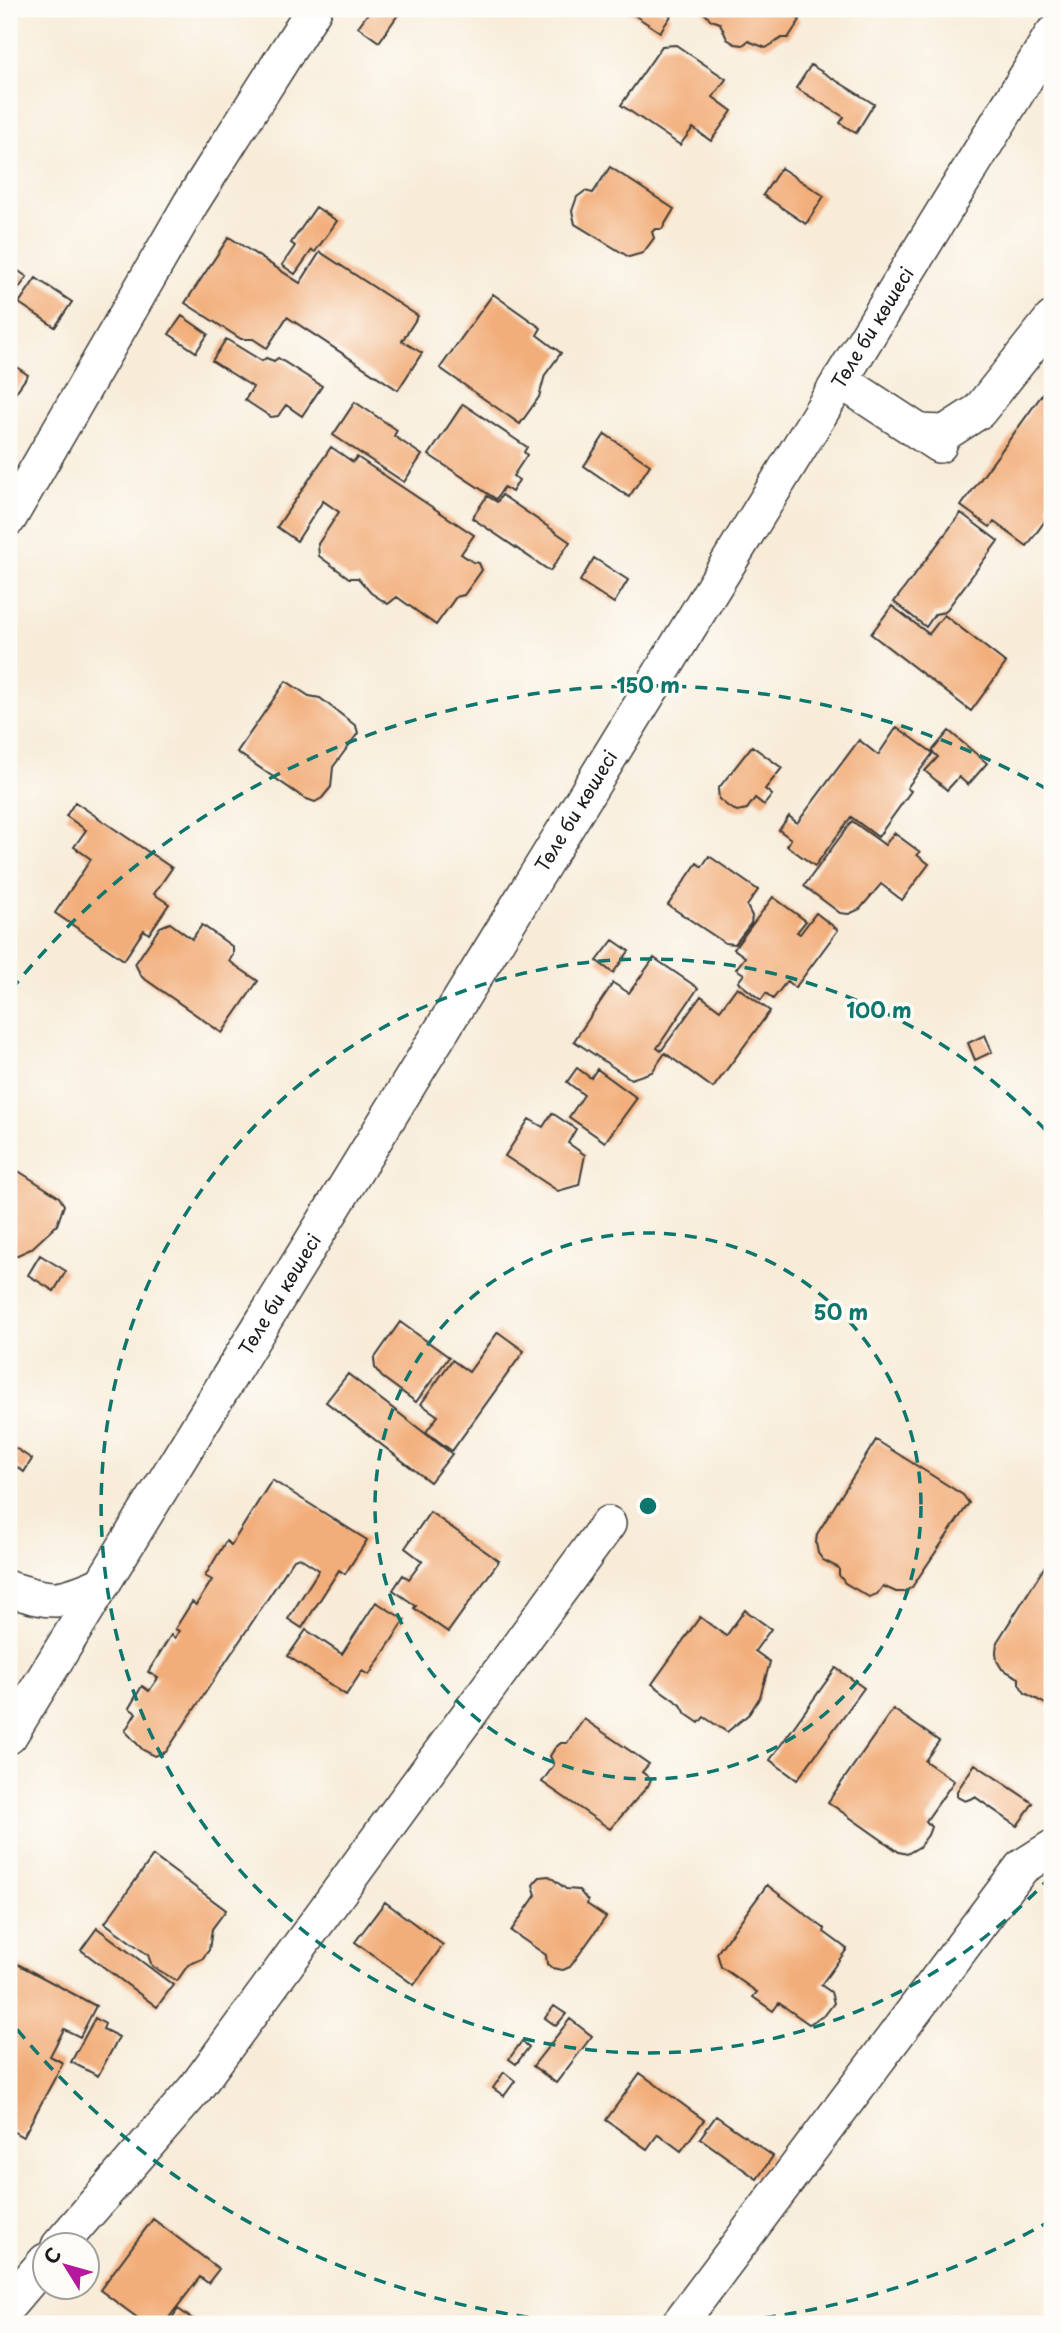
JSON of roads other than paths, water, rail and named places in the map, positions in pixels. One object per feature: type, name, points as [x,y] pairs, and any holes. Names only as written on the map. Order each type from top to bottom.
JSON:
[{"type":"street","points":[[9,518],[191,203],[314,9]]},
{"type":"street","name":"Төле би көшесі","points":[[9,1736],[1052,37]]},
{"type":"street","points":[[919,432],[945,433],[979,411],[1052,318]]},
{"type":"street","points":[[840,380],[949,451]]},
{"type":"street","points":[[70,2232],[195,2089],[608,1524]]},
{"type":"street","points":[[9,1589],[51,1601],[73,1597],[100,1585]]},
{"type":"street","points":[[679,2324],[1022,1867],[1052,1848]]},
{"type":"street","points":[[9,2304],[32,2277]]}]
